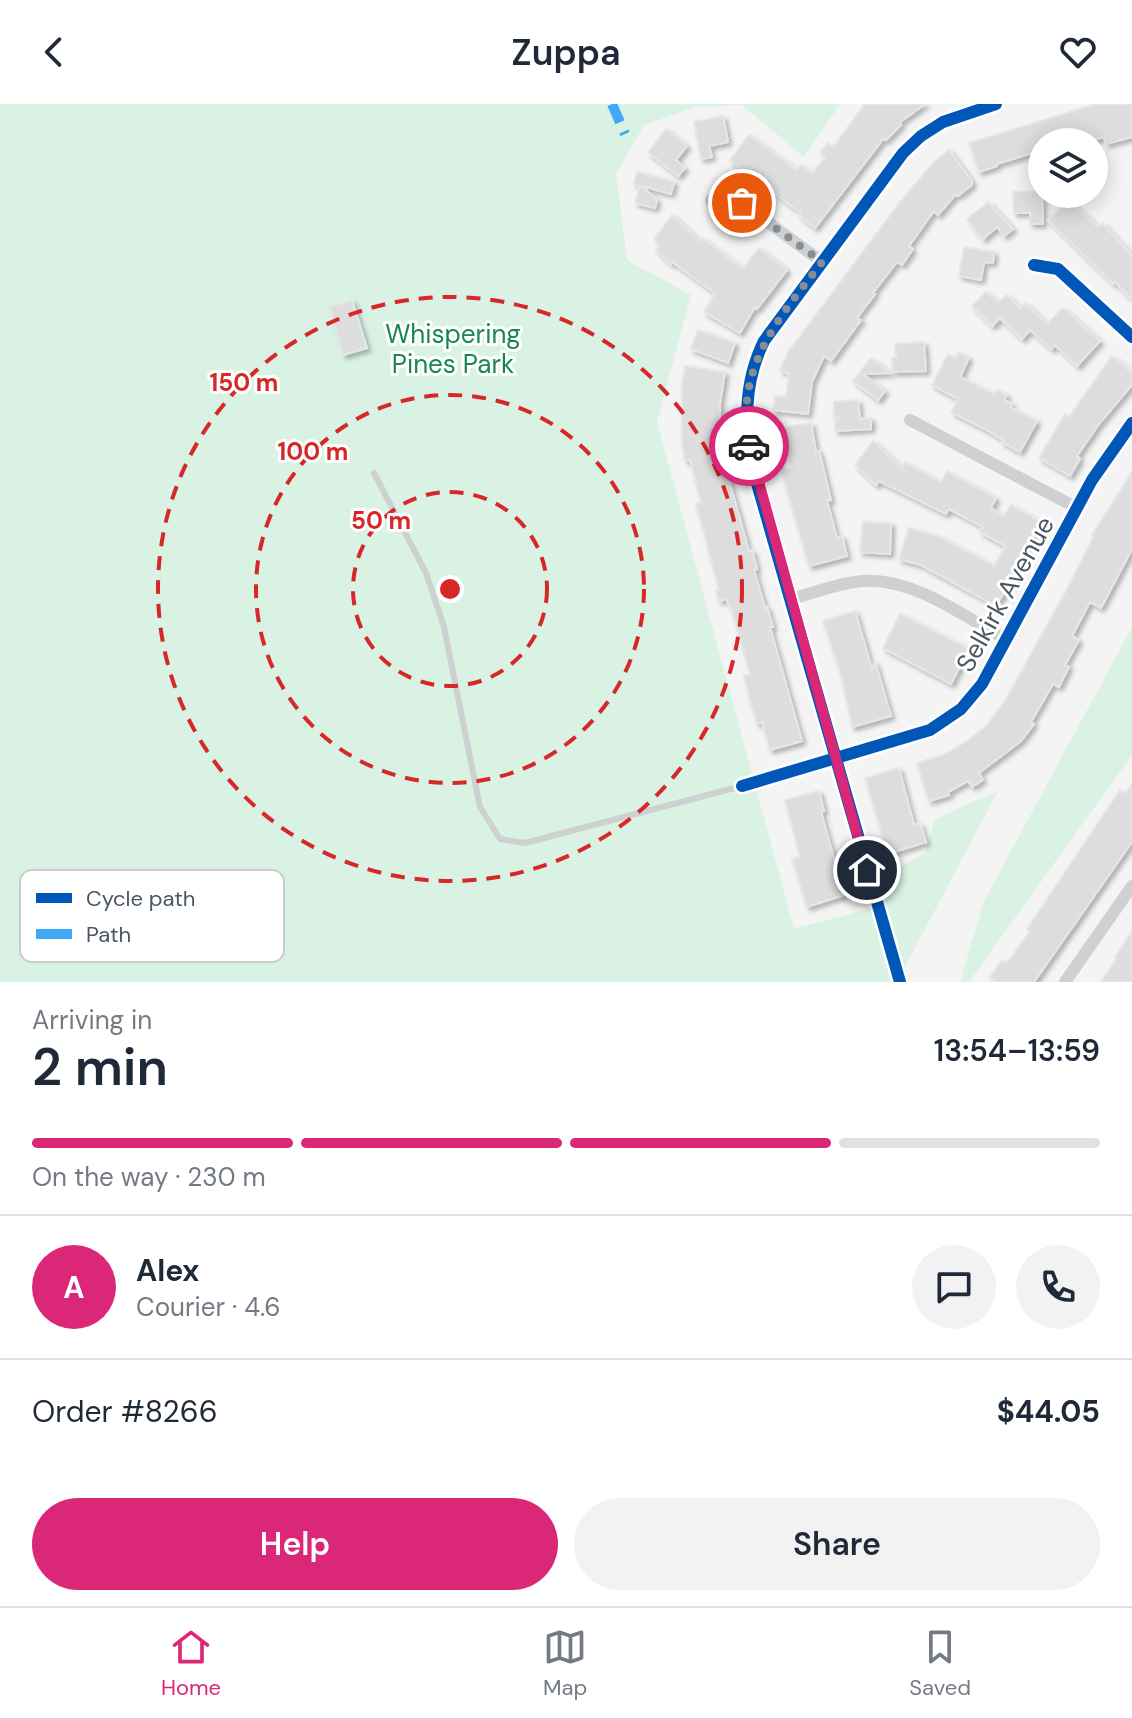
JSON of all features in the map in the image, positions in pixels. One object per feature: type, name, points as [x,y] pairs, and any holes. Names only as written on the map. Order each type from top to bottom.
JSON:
[{"type":"street","points":[[900,982],[750,455],[746,430],[747,400],[753,368],[764,341],[892,166],[921,136],[943,122],[996,104]]},
{"type":"street","points":[[711,200],[726,196],[742,203],[822,262]]},
{"type":"street","points":[[1034,265],[1058,269],[1132,337]]},
{"type":"street","points":[[910,420],[1077,508]]},
{"type":"street","name":"Selkirk Avenue","points":[[742,786],[914,736],[946,721],[972,698],[1100,468],[1132,423]]},
{"type":"street","points":[[789,600],[846,584],[869,581],[889,583],[924,595],[1007,640]]},
{"type":"street","points":[[1065,982],[1132,886]]},
{"type":"lane","points":[[374,473],[426,573],[444,627],[480,807],[500,839],[525,843],[742,786]]},
{"type":"green space","name":"Whispering Pines Park","points":[[0,104],[840,104],[804,157],[742,105],[696,107],[644,125],[616,174],[627,260],[691,295],[657,422],[794,929],[876,907],[869,885],[925,853],[935,819],[998,791],[897,982],[0,982]]},
{"type":"green space","points":[[1132,627],[1132,755],[969,982],[960,982],[984,901]]},
{"type":"building","points":[[865,104],[925,104],[899,123],[901,125],[886,140],[884,138],[815,228],[799,215],[801,213],[730,160],[749,135],[797,170],[801,165],[812,173],[826,157],[820,152],[828,143],[833,147]]},
{"type":"building","points":[[1096,104],[1132,104],[1132,137],[1108,143],[1108,128],[1028,128],[1028,154],[979,172],[969,143]]},
{"type":"building","points":[[723,116],[728,142],[709,146],[712,157],[701,159],[694,122]]},
{"type":"building","points":[[666,129],[687,146],[676,160],[685,168],[678,176],[648,152]]},
{"type":"building","points":[[949,150],[972,185],[958,196],[956,194],[938,215],[934,211],[909,246],[913,249],[902,265],[897,262],[873,293],[857,318],[861,320],[831,361],[824,356],[812,382],[808,414],[773,410],[775,396],[786,397],[789,374],[780,370],[788,352],[900,202],[934,162]]},
{"type":"building","points":[[637,172],[674,182],[671,194],[642,186],[657,200],[655,208],[635,203],[640,185],[634,184]]},
{"type":"building","points":[[1028,191],[1028,208],[1043,208],[1043,224],[1030,224],[1030,213],[1014,213],[1013,192]]},
{"type":"building","points":[[988,202],[1013,229],[1004,236],[997,227],[983,239],[967,219]]},
{"type":"building","points":[[1061,208],[1078,208],[1098,227],[1102,223],[1132,255],[1132,299],[1115,282],[1113,284],[1048,220]]},
{"type":"building","points":[[672,215],[700,241],[702,238],[743,269],[759,248],[787,270],[757,309],[755,307],[740,333],[704,312],[715,293],[671,264],[656,250],[660,245],[654,239]]},
{"type":"building","points":[[964,247],[994,252],[993,263],[984,262],[981,280],[959,276]]},
{"type":"building","points":[[986,292],[998,303],[1007,295],[1020,308],[1025,303],[1047,324],[1063,308],[1100,341],[1077,366],[1055,345],[1051,349],[1030,330],[1022,339],[1000,318],[992,326],[972,306]]},
{"type":"building","points":[[352,300],[367,348],[343,355],[329,307]]},
{"type":"building","points":[[698,330],[735,343],[728,363],[691,349]]},
{"type":"building","points":[[924,342],[926,371],[893,372],[895,344]]},
{"type":"building","points":[[959,352],[969,358],[960,377],[994,394],[997,390],[1007,395],[1004,400],[1012,404],[1010,407],[1037,421],[1020,452],[951,412],[958,399],[932,385],[948,354],[956,358]]},
{"type":"building","points":[[1112,356],[1132,373],[1132,385],[1077,456],[1080,459],[1070,476],[1039,458],[1065,414],[1069,417]]},
{"type":"building","points":[[871,358],[890,373],[863,374],[885,391],[878,400],[853,381]]},
{"type":"building","points":[[685,366],[725,372],[720,431],[725,466],[749,551],[752,550],[757,569],[754,570],[773,627],[770,627],[802,741],[770,750],[762,722],[757,724],[751,704],[744,676],[750,674],[731,608],[726,599],[719,601],[716,591],[719,590],[696,504],[701,503],[690,460],[685,461],[682,385]]},
{"type":"building","points":[[858,400],[860,419],[871,418],[871,429],[835,431],[835,419],[840,418],[834,417],[834,402]]},
{"type":"building","points":[[811,423],[816,452],[819,451],[831,500],[827,501],[837,538],[842,536],[847,556],[809,566],[781,470],[791,467],[785,448],[776,450],[773,429]]},
{"type":"building","points":[[873,441],[902,468],[905,462],[941,482],[947,471],[996,498],[991,508],[1004,516],[1011,505],[1042,522],[1010,575],[1013,577],[996,606],[921,565],[899,559],[909,528],[938,536],[994,566],[1006,546],[980,532],[983,527],[949,509],[946,514],[879,481],[876,485],[855,465]]},
{"type":"building","points":[[1132,472],[1132,549],[1101,608],[1090,602],[1072,636],[1079,640],[1065,665],[1069,667],[1059,687],[1053,684],[1031,722],[1034,724],[1021,741],[979,773],[983,780],[972,787],[968,781],[948,792],[949,795],[929,801],[917,763],[943,755],[964,743],[986,726],[1005,701],[1067,589],[1092,535]]},
{"type":"building","points":[[863,522],[891,523],[890,554],[860,552]]},
{"type":"building","points":[[855,611],[872,669],[875,662],[891,716],[852,727],[842,678],[823,621]]},
{"type":"building","points":[[900,614],[969,649],[951,684],[883,648]]},
{"type":"building","points":[[899,768],[914,825],[920,823],[926,842],[888,854],[865,778]]},
{"type":"building","points":[[1132,784],[1132,842],[1034,982],[997,982],[990,977],[1002,960],[1007,963],[1030,931],[1027,929],[1120,790],[1126,793]]},
{"type":"building","points":[[819,791],[824,811],[821,812],[844,895],[807,907],[792,859],[800,857],[785,800]]},
{"type":"building","points":[[1132,931],[1132,982],[1101,982],[1117,958]]},
{"type":"marked path","points":[[612,104],[625,134]]},
{"type":"cycle path","points":[[900,982],[754,473],[748,439],[747,406],[752,373],[764,341],[903,153],[921,136],[943,122],[996,104]]},
{"type":"cycle path","points":[[1034,265],[1058,269],[1132,337]]},
{"type":"cycle path","points":[[742,786],[930,730],[961,709],[982,684],[1092,480],[1132,423]]},
{"type":"way so far","points":[[742,203],[822,262],[769,332],[756,359],[747,400],[749,446]]},
{"type":"route","points":[[749,446],[754,473],[867,870]]}]
